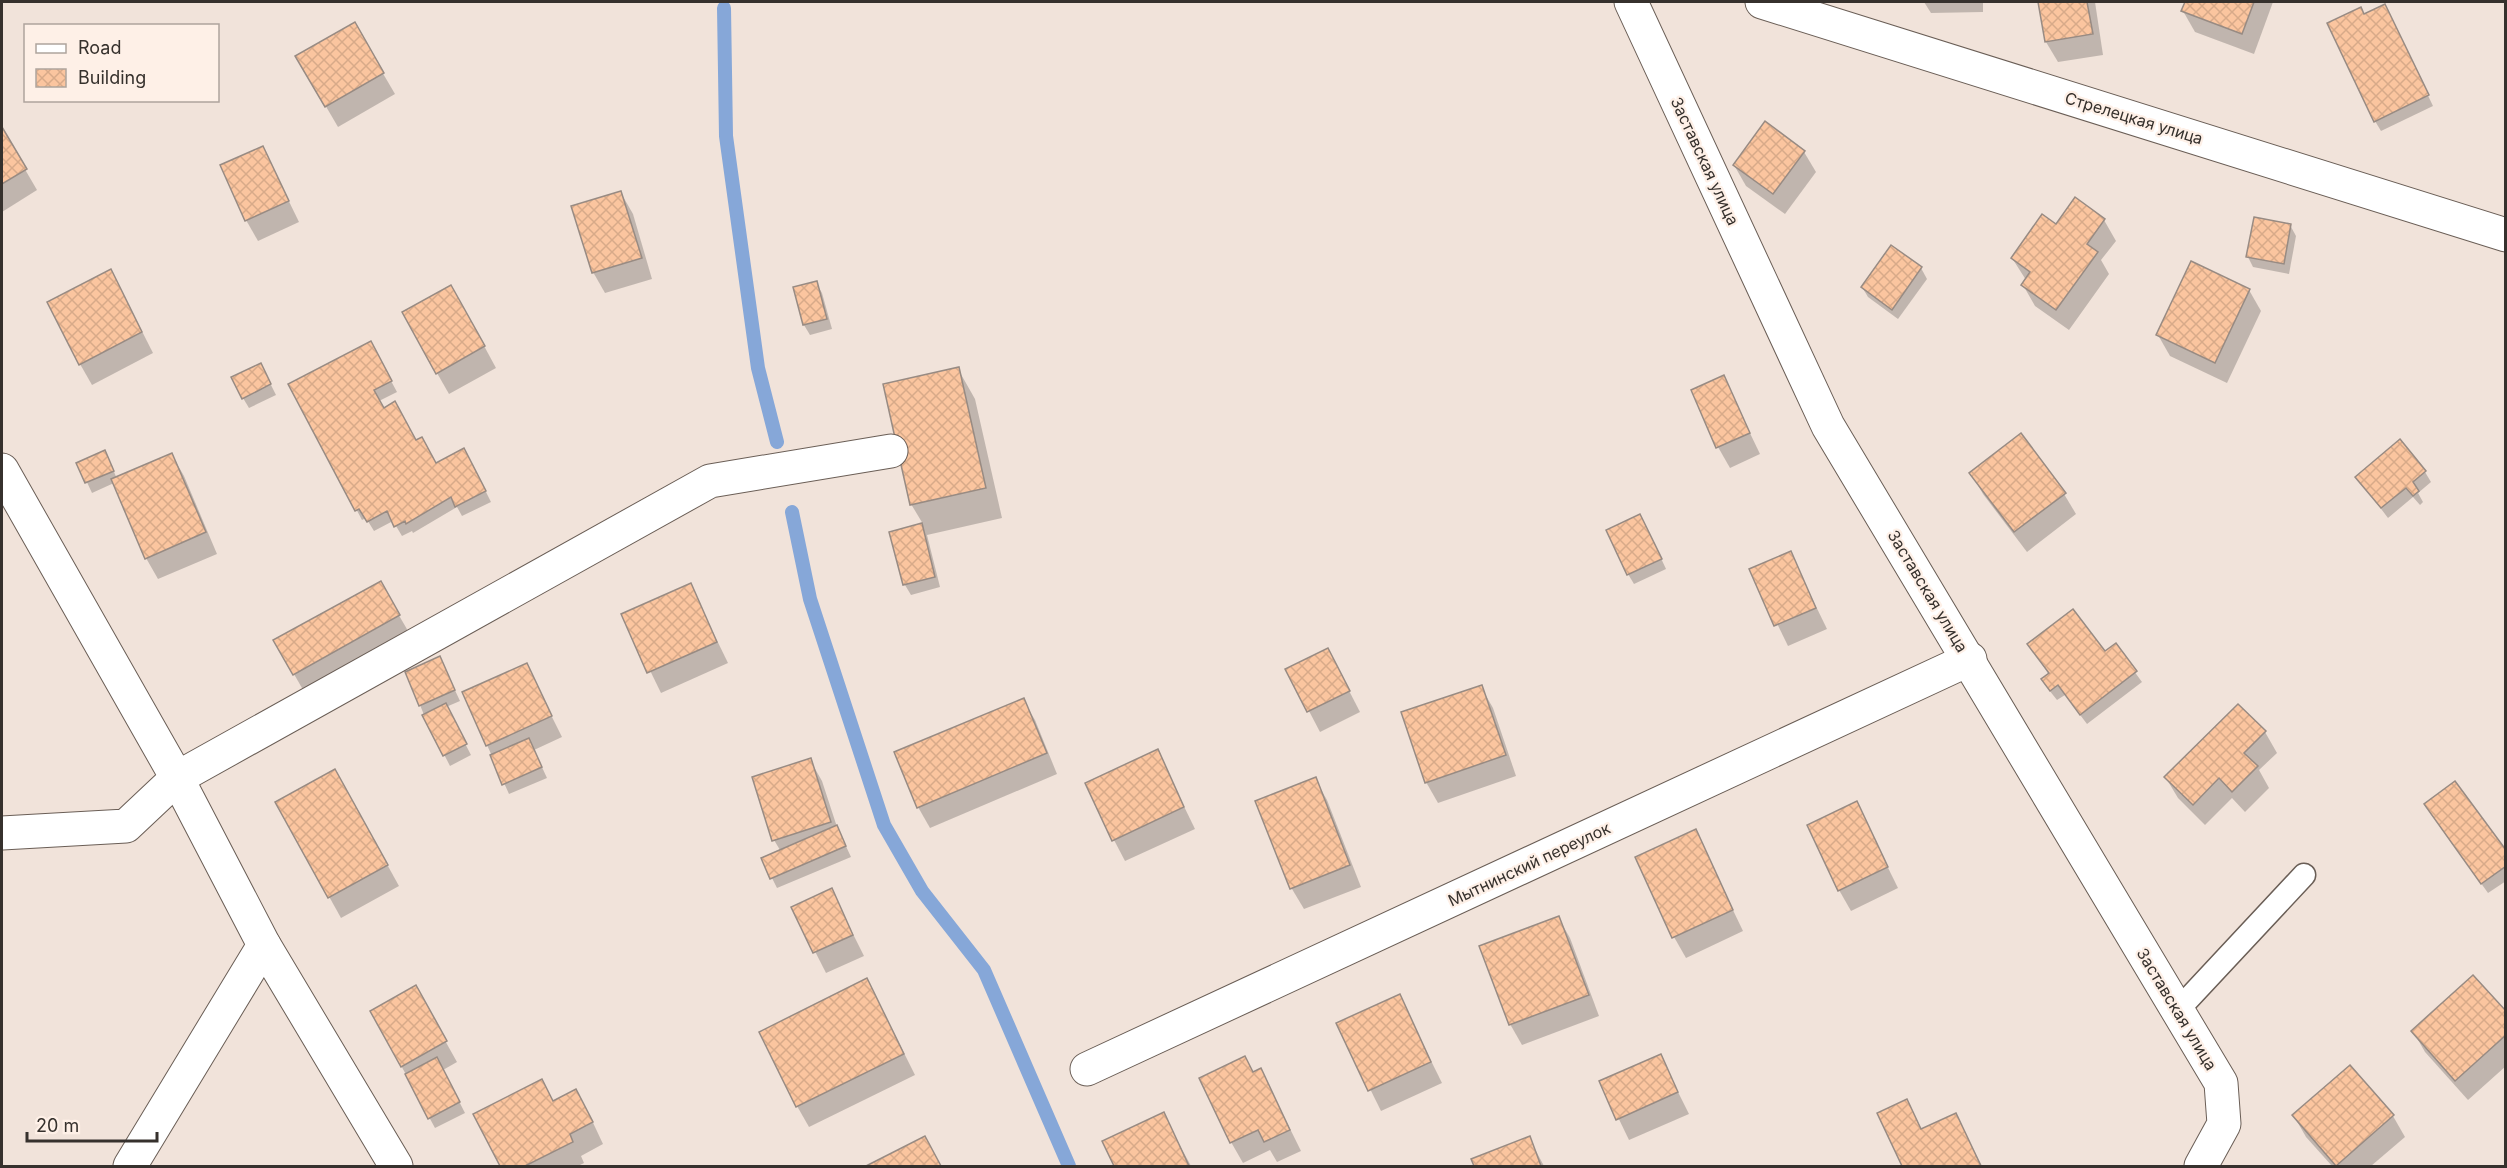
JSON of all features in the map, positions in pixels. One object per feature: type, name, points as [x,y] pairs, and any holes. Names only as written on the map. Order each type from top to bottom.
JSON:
[{"type":"street","name":"Заставская улица","points":[[1631,2],[1828,426],[1970,659],[2221,1083],[2224,1124],[2201,1167]]},
{"type":"street","name":"Стрелецкая улица","points":[[1762,2],[2505,235]]},
{"type":"street","points":[[2,833],[126,826],[177,778],[710,481],[891,452]]},
{"type":"street","points":[[2,470],[177,778],[264,945],[396,1167]]},
{"type":"street","name":"Мытнинский переулок","points":[[1088,1069],[1970,659]]},
{"type":"street","points":[[130,1167],[264,945]]},
{"type":"lane","points":[[2177,1011],[2304,876]]},
{"type":"building","points":[[2038,2],[2087,2],[2093,34],[2045,42]]},
{"type":"building","points":[[2185,2],[2254,2],[2242,34],[2181,11]]},
{"type":"building","points":[[2385,4],[2429,95],[2374,122],[2327,23],[2361,7],[2364,14]]},
{"type":"building","points":[[355,22],[384,73],[325,107],[295,56]]},
{"type":"building","points":[[1765,121],[1805,151],[1773,194],[1733,165]]},
{"type":"building","points":[[2,127],[27,169],[2,184]]},
{"type":"building","points":[[263,146],[289,201],[245,221],[220,165]]},
{"type":"building","points":[[621,191],[642,258],[592,273],[571,206]]},
{"type":"building","points":[[2075,197],[2105,219],[2087,244],[2098,252],[2056,310],[2021,285],[2030,272],[2011,258],[2042,214],[2056,224]]},
{"type":"building","points":[[2254,217],[2291,224],[2284,264],[2246,257]]},
{"type":"building","points":[[1891,245],[1922,267],[1892,310],[1861,287]]},
{"type":"building","points":[[2191,261],[2250,289],[2215,363],[2156,335]]},
{"type":"building","points":[[111,269],[142,332],[79,365],[47,302]]},
{"type":"building","points":[[817,281],[827,319],[803,325],[793,287]]},
{"type":"building","points":[[451,285],[485,346],[436,374],[402,312]]},
{"type":"building","points":[[371,341],[392,381],[374,390],[384,408],[395,401],[416,440],[422,437],[436,463],[464,448],[486,491],[455,507],[451,497],[406,524],[405,521],[394,527],[387,511],[367,522],[359,509],[355,511],[288,384]]},
{"type":"building","points":[[261,363],[271,384],[242,399],[231,377]]},
{"type":"building","points":[[959,367],[986,488],[910,505],[883,384]]},
{"type":"building","points":[[1724,375],[1750,433],[1716,448],[1691,390]]},
{"type":"building","points":[[2021,433],[2066,493],[2014,532],[1969,473]]},
{"type":"building","points":[[2400,439],[2426,471],[2413,482],[2419,491],[2413,496],[2406,488],[2381,508],[2355,477]]},
{"type":"building","points":[[105,450],[114,471],[85,483],[76,463]]},
{"type":"building","points":[[172,453],[206,532],[145,559],[111,479]]},
{"type":"building","points":[[1640,514],[1662,559],[1627,575],[1606,530]]},
{"type":"building","points":[[922,523],[935,577],[903,585],[889,532]]},
{"type":"building","points":[[1791,551],[1816,608],[1774,626],[1749,569]]},
{"type":"building","points":[[381,581],[400,615],[293,675],[273,640]]},
{"type":"building","points":[[691,583],[717,642],[647,673],[621,614]]},
{"type":"building","points":[[2073,609],[2105,651],[2116,643],[2137,671],[2080,715],[2058,685],[2050,691],[2041,679],[2049,673],[2027,644]]},
{"type":"building","points":[[1328,648],[1350,691],[1307,712],[1285,669]]},
{"type":"building","points":[[440,656],[455,690],[419,706],[405,672]]},
{"type":"building","points":[[527,663],[552,716],[486,746],[462,692]]},
{"type":"building","points":[[1482,685],[1506,755],[1425,783],[1401,712]]},
{"type":"building","points":[[1024,698],[1047,753],[917,808],[894,752]]},
{"type":"building","points":[[446,703],[467,744],[443,756],[422,715]]},
{"type":"building","points":[[2238,704],[2266,731],[2244,753],[2258,766],[2232,792],[2219,778],[2193,805],[2164,777]]},
{"type":"building","points":[[529,738],[542,767],[502,785],[490,755]]},
{"type":"building","points":[[1158,749],[1184,807],[1112,841],[1085,783]]},
{"type":"building","points":[[811,758],[831,822],[772,841],[752,777]]},
{"type":"building","points":[[335,769],[388,865],[328,898],[275,802]]},
{"type":"building","points":[[1316,777],[1350,865],[1290,889],[1255,801]]},
{"type":"building","points":[[2455,781],[2506,850],[2506,866],[2481,884],[2424,804]]},
{"type":"building","points":[[1857,801],[1888,867],[1838,891],[1807,825]]},
{"type":"building","points":[[837,825],[846,846],[770,879],[761,858]]},
{"type":"building","points":[[1696,829],[1733,910],[1672,938],[1635,857]]},
{"type":"building","points":[[832,888],[853,935],[813,953],[791,907]]},
{"type":"building","points":[[1559,916],[1589,995],[1509,1025],[1479,946]]},
{"type":"building","points":[[2473,975],[2506,1011],[2506,1035],[2455,1081],[2411,1031]]},
{"type":"building","points":[[867,978],[904,1054],[796,1107],[759,1032]]},
{"type":"building","points":[[416,985],[447,1041],[401,1067],[370,1011]]},
{"type":"building","points":[[1400,994],[1431,1062],[1368,1091],[1336,1023]]},
{"type":"building","points":[[1661,1054],[1678,1092],[1616,1120],[1599,1081]]},
{"type":"building","points":[[1245,1056],[1253,1072],[1261,1068],[1290,1130],[1264,1142],[1258,1130],[1230,1143],[1199,1078]]},
{"type":"building","points":[[437,1057],[460,1102],[428,1119],[405,1074]]},
{"type":"building","points":[[2350,1065],[2394,1115],[2336,1166],[2292,1115]]},
{"type":"building","points":[[542,1079],[553,1101],[576,1089],[593,1122],[570,1134],[573,1142],[525,1166],[500,1166],[473,1114]]},
{"type":"building","points":[[1907,1099],[1921,1129],[1956,1113],[1981,1166],[1902,1166],[1877,1113]]},
{"type":"building","points":[[1164,1112],[1189,1166],[1114,1166],[1102,1141]]},
{"type":"building","points":[[925,1136],[941,1166],[866,1166]]},
{"type":"building","points":[[1530,1136],[1541,1166],[1474,1166],[1471,1159]]},
{"type":"waterway","points":[[724,8],[726,136],[758,368],[777,442]]},
{"type":"waterway","points":[[792,512],[810,599],[884,825],[922,891],[984,970],[1069,1166]]}]
